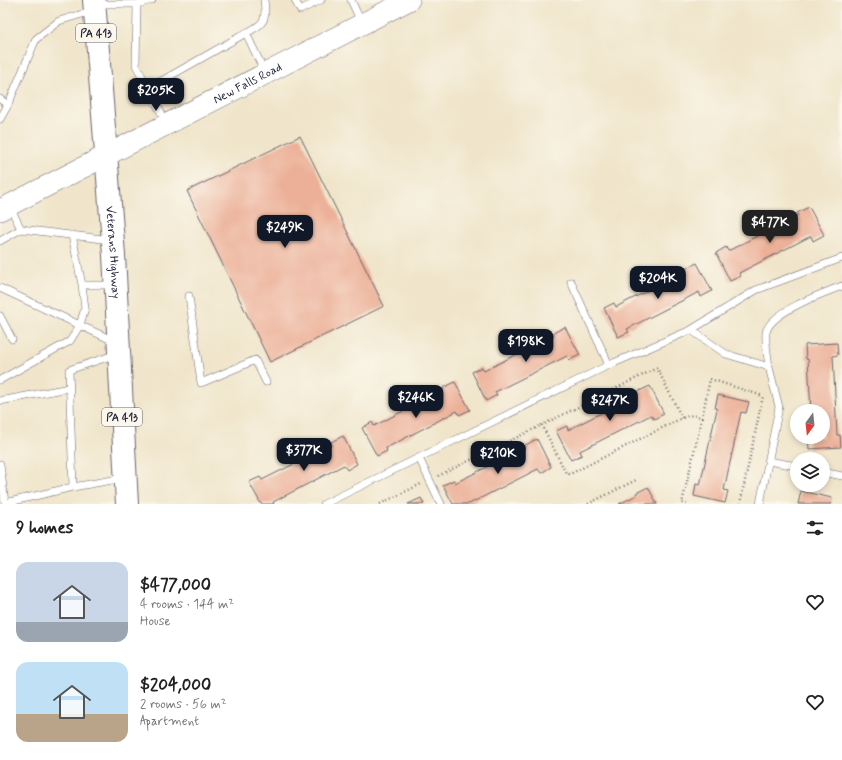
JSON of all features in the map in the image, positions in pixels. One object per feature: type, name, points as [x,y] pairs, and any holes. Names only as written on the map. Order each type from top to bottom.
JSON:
[{"type":"main road","name":"New Falls Road","points":[[5,207],[362,24],[388,5],[409,0]]},
{"type":"main road","name":"Veterans Highway","points":[[94,5],[112,240],[127,504]]},
{"type":"lane","points":[[0,119],[8,105],[36,38],[59,21],[94,5],[137,4],[152,0]]},
{"type":"lane","points":[[149,88],[260,26],[266,17],[264,0]]},
{"type":"lane","points":[[295,0],[300,10],[321,0]]},
{"type":"lane","points":[[351,0],[362,24]]},
{"type":"lane","points":[[137,4],[136,65],[168,124]]},
{"type":"lane","points":[[246,33],[266,74]]},
{"type":"lane","points":[[0,99],[8,105]]},
{"type":"lane","points":[[5,207],[21,229]]},
{"type":"lane","points":[[0,241],[21,229],[112,240]]},
{"type":"lane","points":[[0,380],[70,341],[80,325],[85,308],[72,235]]},
{"type":"lane","points":[[324,504],[609,365],[691,330],[756,290],[842,258]]},
{"type":"lane","points":[[570,282],[609,365]]},
{"type":"lane","points":[[82,285],[114,285]]},
{"type":"lane","points":[[760,504],[779,407],[770,367],[766,333],[770,323],[797,304],[842,286]]},
{"type":"lane","points":[[0,288],[80,325],[118,348]]},
{"type":"lane","points":[[190,296],[200,383],[255,360],[266,382]]},
{"type":"lane","points":[[0,316],[12,339]]},
{"type":"lane","points":[[691,330],[726,354],[770,367]]},
{"type":"lane","points":[[73,487],[69,370],[118,348]]},
{"type":"lane","points":[[0,401],[69,388]]},
{"type":"lane","points":[[418,458],[441,504]]},
{"type":"lane","points":[[768,461],[790,465]]},
{"type":"lane","points":[[0,464],[5,504],[73,487],[125,478]]},
{"type":"lane","points":[[830,473],[842,476]]},
{"type":"path","points":[[380,504],[658,368],[682,418]]},
{"type":"path","points":[[687,504],[682,504],[710,379],[762,396],[776,396]]},
{"type":"path","points":[[740,504],[762,396]]},
{"type":"path","points":[[542,425],[566,473],[570,474],[682,418],[690,415],[702,418]]},
{"type":"path","points":[[588,504],[636,480]]},
{"type":"building","points":[[300,136],[384,306],[270,362],[187,191]]},
{"type":"building","points":[[809,207],[824,235],[813,241],[811,236],[739,273],[741,276],[730,281],[716,253],[726,247],[728,251],[798,215],[797,213]]},
{"type":"building","points":[[697,263],[712,291],[701,297],[699,292],[627,329],[629,332],[618,337],[604,308],[614,303],[616,307],[686,271],[685,269]]},
{"type":"building","points":[[565,327],[580,355],[569,360],[567,356],[495,392],[497,395],[486,401],[472,372],[482,367],[484,371],[554,335],[553,333]]},
{"type":"building","points":[[837,343],[838,355],[833,356],[837,435],[840,435],[841,447],[809,449],[809,444],[830,444],[830,404],[811,404],[808,359],[806,359],[805,345]]},
{"type":"building","points":[[455,382],[470,410],[459,415],[457,411],[386,448],[387,451],[377,456],[362,428],[372,422],[374,426],[444,390],[443,388]]},
{"type":"building","points":[[650,386],[664,414],[654,419],[651,415],[580,451],[582,455],[571,460],[556,431],[567,426],[568,430],[638,394],[637,392]]},
{"type":"building","points":[[718,395],[749,402],[746,413],[741,412],[724,490],[728,491],[725,503],[694,496],[696,484],[700,485],[717,409],[715,408]]},
{"type":"building","points":[[343,436],[357,464],[347,470],[344,465],[273,502],[274,504],[261,504],[249,482],[260,477],[262,480],[332,445],[331,442]]},
{"type":"building","points":[[537,439],[551,467],[541,473],[538,469],[469,504],[453,504],[443,485],[454,480],[455,483],[525,448],[524,446]]},
{"type":"building","points":[[648,487],[657,504],[619,504],[637,495],[636,493]]},
{"type":"building","points":[[801,492],[832,498],[831,504],[798,504]]},
{"type":"building","points":[[421,498],[424,504],[408,504]]}]
